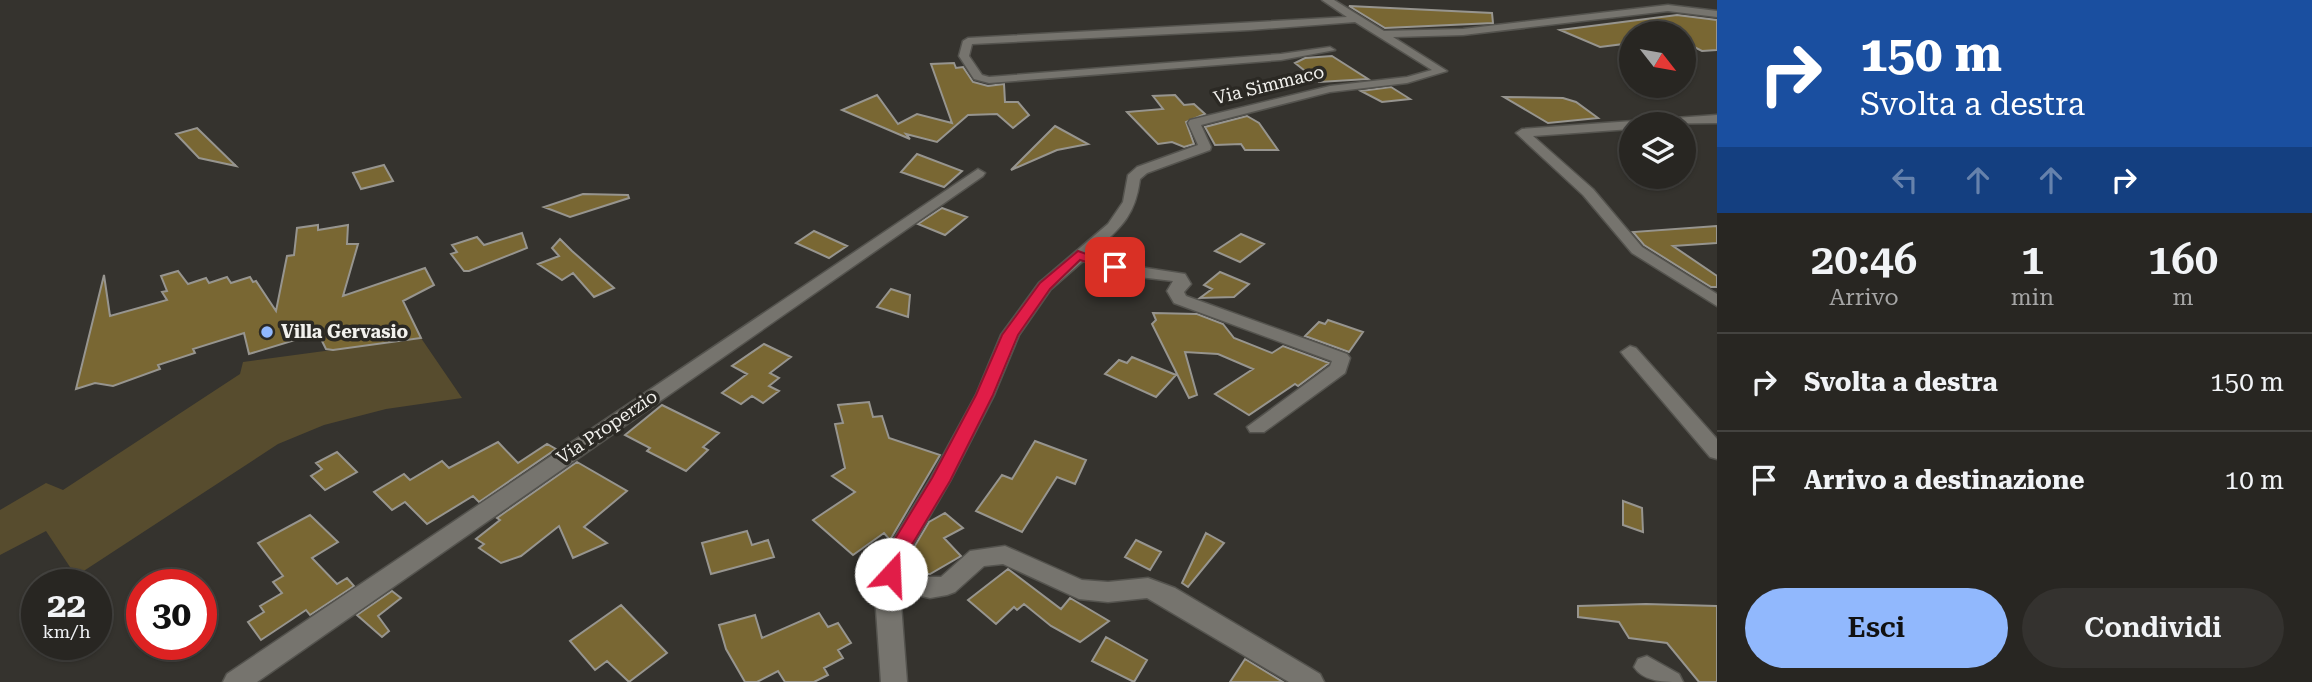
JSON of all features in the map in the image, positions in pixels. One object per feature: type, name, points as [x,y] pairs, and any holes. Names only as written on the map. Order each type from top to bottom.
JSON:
[{"type":"street","name":"Via Simmaco","points":[[894,682],[887,595],[897,552],[947,469],[985,395],[1010,335],[1045,286],[1113,227],[1130,202],[1133,178],[1142,170],[1205,147],[1194,123],[1330,89],[1407,80],[1441,71],[1353,19],[1327,0]]},
{"type":"street","points":[[1378,34],[1463,32],[1668,8],[1717,14]]},
{"type":"street","points":[[1330,50],[1232,61],[989,79],[978,76],[964,56],[968,41],[1353,19]]},
{"type":"street","points":[[1696,120],[1717,119]]},
{"type":"street","points":[[1619,126],[1522,133],[1588,192],[1637,250],[1717,301]]},
{"type":"street","name":"Via Properzio","points":[[236,682],[978,173]]},
{"type":"street","points":[[1078,255],[1131,271],[1179,278],[1183,284],[1175,291],[1180,299],[1341,358],[1339,369],[1257,427]]},
{"type":"street","points":[[1630,352],[1717,452]]},
{"type":"street","points":[[891,574],[910,586],[930,589],[947,585],[978,557],[990,554],[1005,555],[1024,562],[1079,589],[1108,592],[1148,588],[1167,594],[1311,682]]},
{"type":"street","points":[[1647,667],[1670,682]]},
{"type":"shaded area","points":[[421,338],[462,398],[386,409],[324,425],[278,444],[87,569],[71,569],[46,531],[0,555],[0,510],[46,483],[63,490],[240,374],[243,362]]},
{"type":"building","points":[[1349,6],[1492,13],[1493,23],[1385,28]]},
{"type":"building","points":[[1677,15],[1717,20],[1717,50],[1702,51],[1696,48],[1696,21],[1630,21]]},
{"type":"building","points":[[1619,22],[1619,45],[1600,47],[1560,30]]},
{"type":"building","points":[[1332,56],[1368,79],[1319,82],[1295,63],[1305,58]]},
{"type":"building","points":[[954,63],[956,68],[963,67],[973,82],[988,86],[1004,84],[1005,102],[1018,102],[1029,115],[1013,128],[997,114],[968,115],[937,142],[906,134],[910,139],[842,110],[877,95],[898,124],[917,114],[952,123],[931,64]]},
{"type":"building","points":[[1391,87],[1410,99],[1382,102],[1361,91]]},
{"type":"building","points":[[1175,95],[1184,105],[1194,104],[1205,114],[1186,122],[1194,144],[1184,147],[1172,142],[1158,144],[1127,112],[1163,109],[1153,96]]},
{"type":"building","points":[[1504,97],[1563,98],[1576,102],[1598,118],[1548,123]]},
{"type":"building","points":[[1247,116],[1259,123],[1278,150],[1245,150],[1241,144],[1215,145],[1205,127]]},
{"type":"building","points":[[1055,126],[1088,144],[1057,150],[1011,170]]},
{"type":"building","points":[[197,128],[236,166],[199,158],[176,134]]},
{"type":"building","points":[[917,154],[962,171],[944,187],[901,172]]},
{"type":"building","points":[[384,165],[393,181],[361,189],[353,173]]},
{"type":"building","points":[[583,194],[628,195],[629,198],[570,217],[544,207]]},
{"type":"building","points":[[942,208],[967,217],[945,235],[918,224]]},
{"type":"building","points":[[318,225],[318,230],[348,225],[347,244],[358,244],[343,296],[425,268],[434,285],[403,301],[421,338],[333,350],[326,349],[318,333],[249,354],[244,333],[193,349],[195,353],[158,365],[160,369],[113,386],[95,383],[76,389],[104,275],[110,316],[167,300],[162,292],[167,291],[161,276],[178,271],[188,284],[206,278],[209,283],[227,277],[231,283],[250,277],[253,282],[256,281],[276,311],[287,256],[294,255],[297,228]]},
{"type":"building","points":[[1717,226],[1717,243],[1673,246],[1717,276],[1717,287],[1711,287],[1644,245],[1633,232]]},
{"type":"building","points":[[814,231],[847,246],[829,258],[796,243]]},
{"type":"building","points":[[522,233],[527,248],[469,271],[464,271],[451,254],[457,252],[452,245],[477,237],[484,245]]},
{"type":"building","points":[[1241,234],[1264,244],[1240,262],[1215,251]]},
{"type":"building","points":[[560,239],[614,288],[594,297],[573,273],[562,280],[538,264],[559,256],[552,248]]},
{"type":"building","points":[[1220,272],[1249,284],[1234,297],[1200,298],[1212,289],[1204,285]]},
{"type":"building","points":[[891,289],[910,295],[908,317],[877,307]]},
{"type":"building","points":[[1153,313],[1197,314],[1223,324],[1234,338],[1272,353],[1283,346],[1329,363],[1298,386],[1295,384],[1249,415],[1215,394],[1253,369],[1218,354],[1185,352],[1197,395],[1189,398],[1152,324],[1156,320]]},
{"type":"building","points":[[1328,320],[1363,332],[1349,352],[1305,336],[1319,322],[1325,324]]},
{"type":"building","points":[[764,344],[791,357],[770,373],[779,378],[769,386],[779,391],[763,403],[752,396],[741,404],[722,393],[747,374],[732,366]]},
{"type":"building","points":[[1132,357],[1176,375],[1156,397],[1105,374],[1119,360],[1127,363]]},
{"type":"building","points":[[869,402],[873,417],[882,416],[889,438],[940,455],[890,540],[884,533],[853,555],[813,520],[855,492],[832,476],[845,468],[835,424],[843,423],[838,405]]},
{"type":"building","points":[[662,405],[719,433],[703,447],[708,450],[686,471],[647,451],[650,448],[625,435]]},
{"type":"building","points":[[1035,441],[1086,460],[1075,484],[1057,477],[1022,532],[976,511],[1002,475],[1012,479]]},
{"type":"building","points":[[498,442],[518,463],[547,444],[556,449],[479,502],[473,496],[427,524],[405,502],[392,510],[374,492],[404,474],[410,480],[442,461],[449,468]]},
{"type":"building","points":[[337,452],[357,472],[325,490],[311,476],[322,469],[316,463]]},
{"type":"building","points":[[577,462],[627,491],[584,527],[607,543],[573,558],[559,526],[521,556],[501,563],[479,548],[484,544],[476,539],[500,520],[497,518]]},
{"type":"building","points":[[1623,501],[1642,508],[1643,532],[1623,525]]},
{"type":"building","points":[[945,513],[963,528],[944,538],[961,556],[930,574],[920,574],[909,561],[910,554],[929,522]]},
{"type":"building","points":[[310,515],[338,542],[312,558],[337,584],[347,578],[354,586],[310,615],[306,610],[261,640],[248,622],[264,612],[260,606],[282,593],[273,582],[283,576],[258,543]]},
{"type":"building","points":[[747,531],[752,545],[768,540],[774,557],[711,574],[702,543]]},
{"type":"building","points":[[1206,533],[1224,543],[1188,587],[1182,583]]},
{"type":"building","points":[[1136,540],[1161,552],[1150,570],[1125,557]]},
{"type":"building","points":[[1008,569],[1061,609],[1070,598],[1109,621],[1080,642],[1051,626],[1024,604],[1017,610],[1014,607],[996,624],[968,600]]},
{"type":"building","points":[[392,591],[401,598],[378,616],[389,631],[382,637],[357,615]]},
{"type":"building","points":[[621,605],[667,653],[629,682],[607,661],[595,670],[570,641]]},
{"type":"building","points":[[1578,606],[1717,606],[1717,682],[1699,682],[1667,643],[1629,638],[1619,622],[1578,617]]},
{"type":"building","points":[[819,613],[828,627],[838,623],[851,643],[838,650],[843,658],[824,668],[828,675],[814,682],[785,682],[778,671],[757,682],[745,682],[726,649],[719,625],[755,615],[762,638]]},
{"type":"building","points":[[1106,637],[1147,660],[1134,682],[1092,661]]},
{"type":"building","points":[[1245,659],[1283,682],[1230,682]]},
{"type":"place","name":"Villa Gervasio","points":[[267,332]]},
{"type":"route","points":[[891,574],[897,552],[940,481],[985,395],[1010,335],[1045,286],[1078,255],[1115,267]]}]
